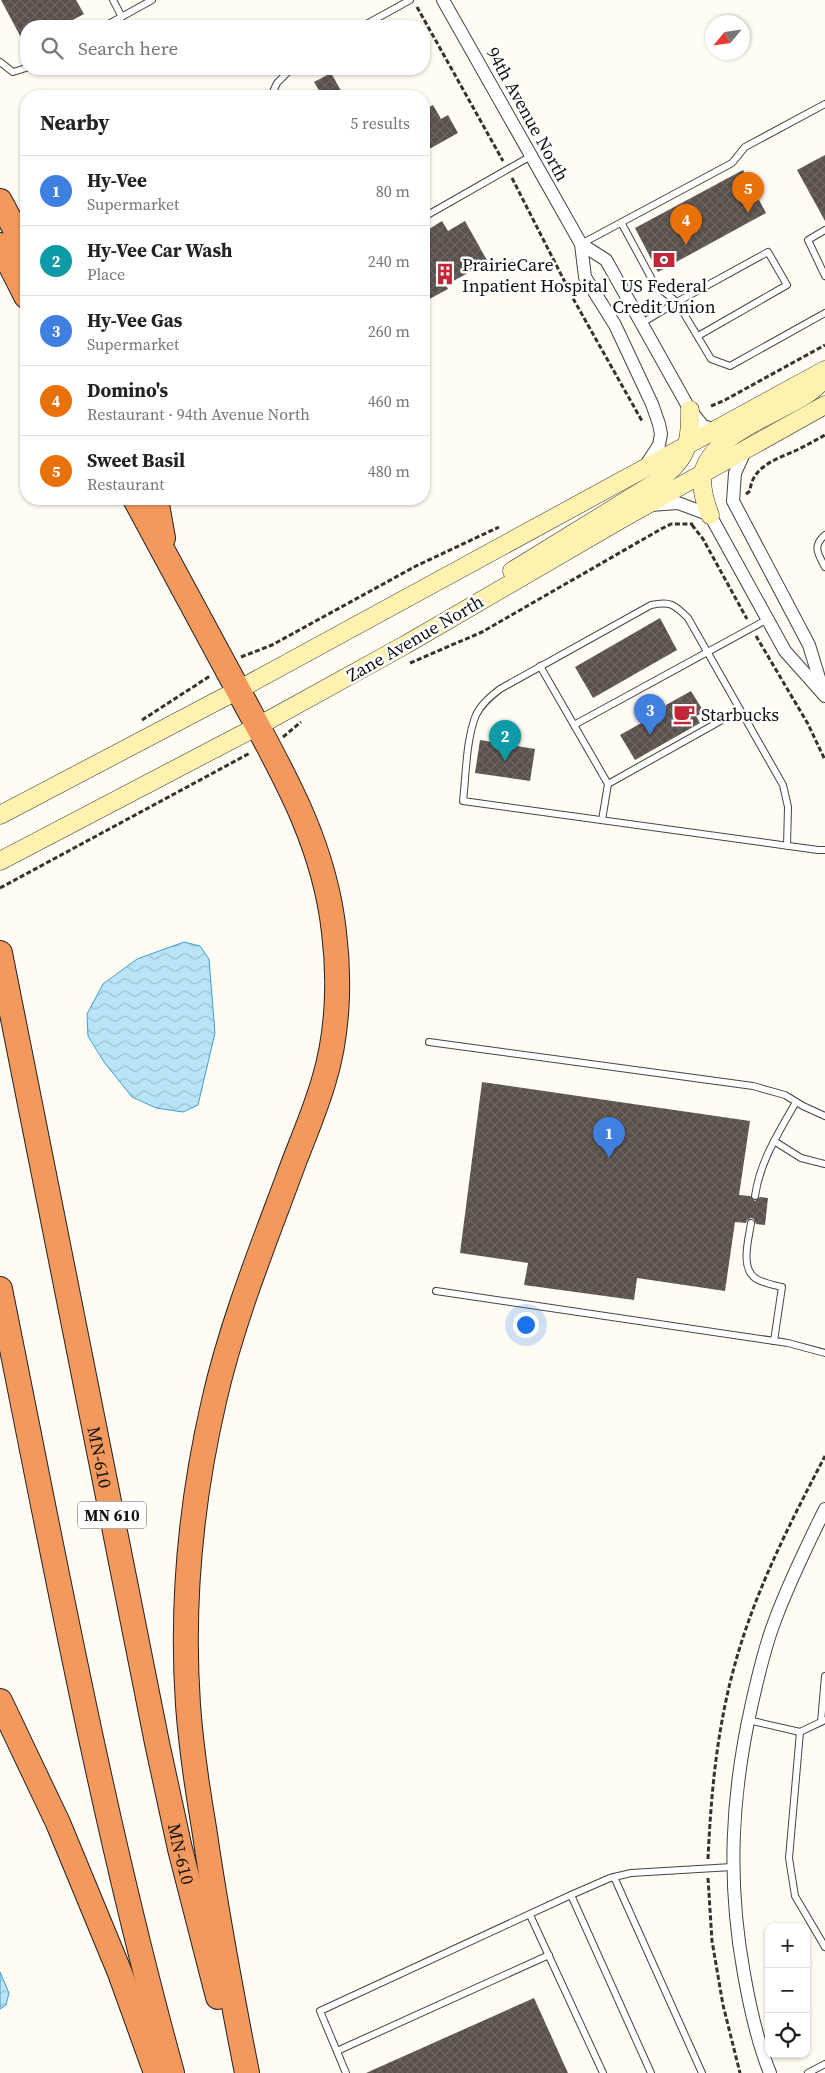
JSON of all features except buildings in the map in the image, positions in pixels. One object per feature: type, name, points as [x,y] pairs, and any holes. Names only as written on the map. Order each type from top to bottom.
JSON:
[{"type":"highway","points":[[0,201],[20,239]]},
{"type":"highway","points":[[0,245],[20,284]]},
{"type":"highway","points":[[138,505],[296,799],[316,847],[329,900],[334,931],[337,987],[336,1016],[326,1076],[249,1285],[223,1365],[198,1476],[188,1569],[186,1673],[193,1756],[214,1898],[247,2073]]},
{"type":"highway","points":[[157,505],[163,529],[165,555]]},
{"type":"highway","name":"MN-610","points":[[0,954],[157,1743],[203,1942],[240,2073]]},
{"type":"highway","points":[[0,1289],[97,1770],[136,1938],[172,2073]]},
{"type":"highway","points":[[0,1701],[58,1823],[120,1973],[156,2073]]},
{"type":"highway","points":[[0,1736],[31,1786],[58,1823]]},
{"type":"main road","name":"Zane Avenue North","points":[[6,812],[238,690],[825,370]]},
{"type":"main road","points":[[705,518],[703,474],[709,459],[720,447],[748,427],[805,396],[825,379]]},
{"type":"main road","name":"Zane Avenue North","points":[[0,862],[258,726],[411,642],[825,405]]},
{"type":"main road","points":[[411,642],[530,558],[655,484],[674,468],[684,455],[688,445],[690,410]]},
{"type":"street","name":"94th Avenue North","points":[[444,0],[581,244]]},
{"type":"street","points":[[581,244],[606,260],[690,410],[704,426],[715,430]]},
{"type":"street","points":[[581,244],[585,277],[615,325],[660,424],[659,445],[644,469]]},
{"type":"street","points":[[648,505],[678,503],[705,518],[768,619],[785,651],[825,696],[809,645],[733,502],[735,473],[746,449]]},
{"type":"street","points":[[770,2073],[760,2049],[737,1934],[732,1867],[734,1815],[741,1753],[773,1624],[825,1509]]},
{"type":"lane","points":[[112,0],[122,17]]},
{"type":"lane","points":[[116,20],[152,0]]},
{"type":"lane","points":[[374,20],[410,0]]},
{"type":"lane","points":[[0,62],[13,72],[20,70]]},
{"type":"lane","points":[[273,90],[285,75]]},
{"type":"lane","points":[[581,244],[622,224],[732,163],[745,147],[825,104]]},
{"type":"lane","points":[[430,214],[531,156]]},
{"type":"lane","points":[[622,224],[655,285],[678,302],[710,359],[730,366],[825,312]]},
{"type":"lane","points":[[825,230],[808,240],[825,276]]},
{"type":"lane","points":[[642,323],[768,252],[787,286],[698,336]]},
{"type":"lane","points":[[825,535],[816,546],[825,567]]},
{"type":"lane","points":[[787,846],[788,807],[783,785],[688,618],[676,606],[664,602],[651,605],[500,689],[486,700],[477,714],[472,730],[463,801],[787,846],[825,850]]},
{"type":"lane","points":[[574,725],[768,619]]},
{"type":"lane","points":[[540,666],[608,784],[602,820]]},
{"type":"lane","points":[[608,784],[740,710]]},
{"type":"lane","points":[[429,1042],[753,1086],[784,1095],[825,1116]]},
{"type":"lane","points":[[755,1196],[760,1171],[796,1102]]},
{"type":"lane","points":[[774,1141],[801,1158],[825,1164]]},
{"type":"lane","points":[[751,1224],[747,1256],[748,1269],[753,1277],[760,1281],[782,1287],[774,1341]]},
{"type":"lane","points":[[436,1291],[774,1341],[825,1353]]},
{"type":"lane","points":[[748,1720],[800,1732],[823,1721],[825,1676]]},
{"type":"lane","points":[[800,1732],[789,1858],[795,1896],[825,1947]]},
{"type":"lane","points":[[346,2073],[320,2011],[614,1877],[631,1873],[732,1867]]},
{"type":"lane","points":[[614,1877],[702,2073]]},
{"type":"lane","points":[[571,1895],[651,2073]]},
{"type":"lane","points":[[530,1915],[603,2073]]},
{"type":"lane","points":[[336,2051],[549,1955]]},
{"type":"lane","points":[[808,2073],[825,2064]]},
{"type":"path","points":[[417,7],[424,20]]},
{"type":"path","points":[[430,30],[504,162]]},
{"type":"path","points":[[511,176],[575,302],[643,424]]},
{"type":"path","points":[[710,406],[725,400],[825,345]]},
{"type":"path","points":[[741,497],[750,491],[751,482],[757,471],[768,463],[825,435]]},
{"type":"path","points":[[406,664],[482,632],[660,529],[671,524],[692,525],[705,518]]},
{"type":"path","points":[[692,525],[703,539],[736,597],[751,628],[808,724],[825,760]]},
{"type":"path","points":[[137,724],[246,654],[272,645],[424,562],[502,526]]},
{"type":"path","points":[[288,734],[304,720]]},
{"type":"path","points":[[0,888],[238,758],[255,751]]},
{"type":"water","points":[[184,942],[200,946],[209,959],[215,1033],[198,1105],[183,1112],[156,1108],[132,1097],[104,1062],[88,1036],[87,1014],[103,984],[137,959]]},
{"type":"water","points":[[0,1972],[9,1993],[6,2005],[0,2009]]},
{"type":"place","name":"Sweet Basil","points":[[748,213]]},
{"type":"place","name":"Domino's","points":[[686,245]]},
{"type":"place","name":"US Federal Credit Union","points":[[664,260]]},
{"type":"place","name":"PrairieCare Inpatient Hospital","points":[[445,274]]},
{"type":"place","name":"Starbucks","points":[[684,714]]},
{"type":"place","name":"Hy-Vee Gas","points":[[650,735]]},
{"type":"place","name":"Hy-Vee Car Wash","points":[[505,761]]},
{"type":"place","name":"Hy-Vee","points":[[609,1158]]}]
